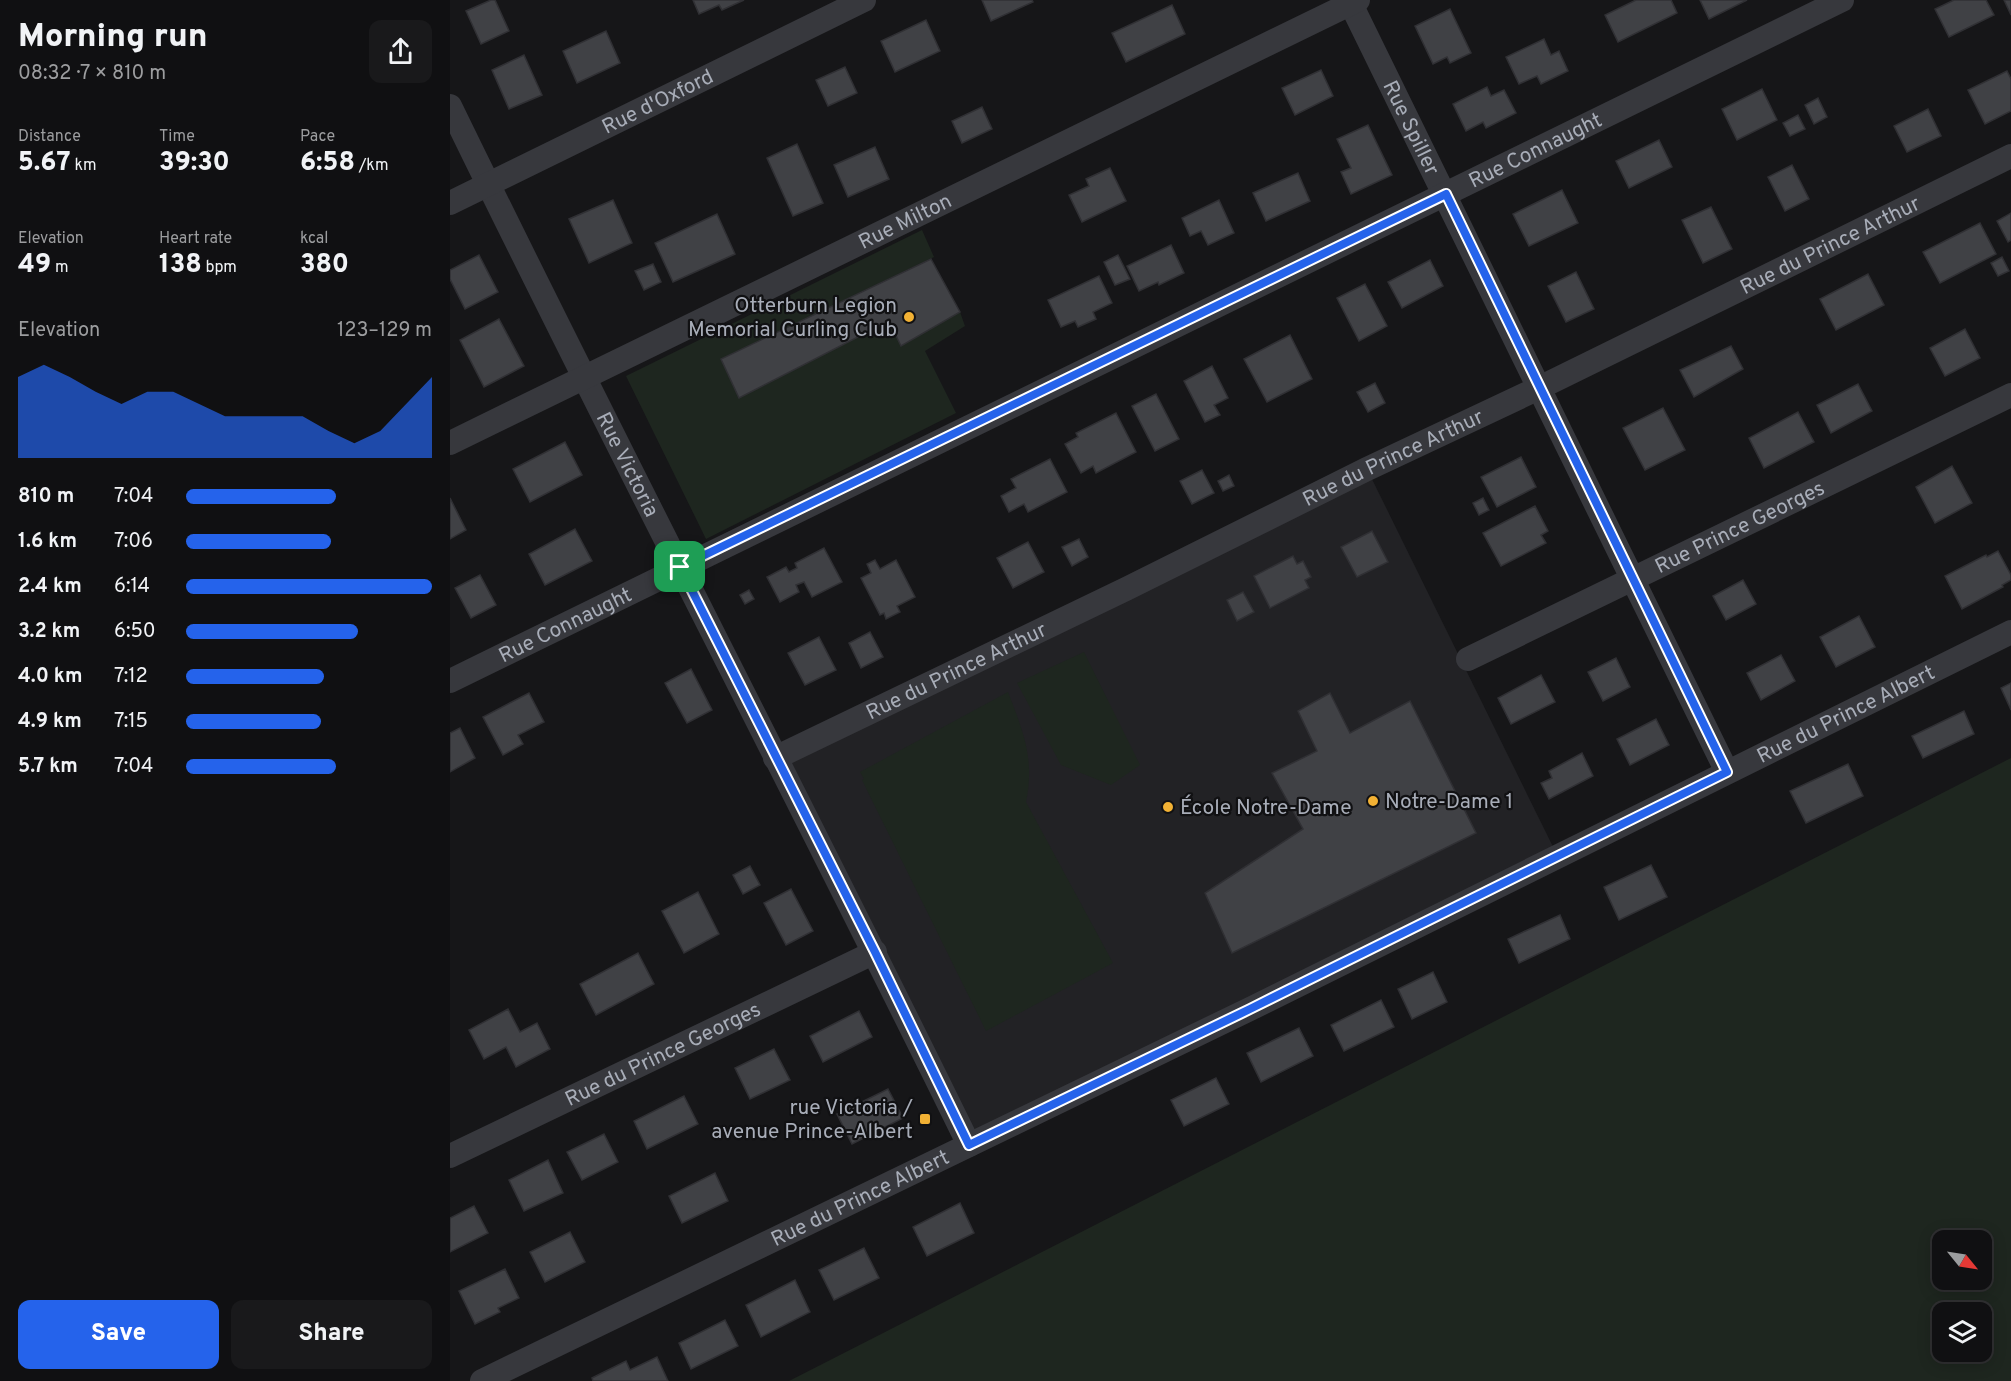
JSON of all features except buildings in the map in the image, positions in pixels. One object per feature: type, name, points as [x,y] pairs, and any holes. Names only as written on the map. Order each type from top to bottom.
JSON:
[{"type":"street","name":"Rue d'Oxford","points":[[450,203],[864,0]]},
{"type":"street","name":"Rue Connaught","points":[[450,681],[1842,0]]},
{"type":"street","name":"Rue Spiller","points":[[1353,1],[1727,772]]},
{"type":"street","name":"Rue Milton","points":[[450,443],[1353,1]]},
{"type":"street","name":"Rue Victoria","points":[[450,106],[775,758],[875,952],[969,1145]]},
{"type":"street","name":"Rue du Prince Arthur","points":[[775,758],[1126,589],[1367,469],[1539,388],[2011,156]]},
{"type":"street","name":"Rue Prince Georges","points":[[1468,659],[2011,395]]},
{"type":"street","name":"Rue du Prince Albert","points":[[482,1381],[1250,1009],[2011,632]]},
{"type":"street","name":"Rue du Prince Georges","points":[[450,1156],[875,952]]},
{"type":"shaded area","points":[[922,230],[934,257],[721,359],[739,398],[889,321],[901,345],[960,312],[965,326],[925,351],[956,413],[706,539],[626,376]]},
{"type":"shaded area","name":"École Notre-Dame","points":[[1367,469],[1558,857],[969,1145],[775,758]]},
{"type":"shaded area","points":[[1084,652],[1140,765],[1111,785],[1061,765],[1017,683]]},
{"type":"shaded area","points":[[1008,692],[1026,745],[1029,772],[1026,802],[1113,963],[986,1031],[860,772]]},
{"type":"shaded area","points":[[2011,758],[2011,1381],[789,1381]]},
{"type":"place","name":"Otterburn Legion Memorial Curling Club","points":[[909,317]]},
{"type":"place","name":"Notre-Dame 1","points":[[1373,801]]},
{"type":"place","name":"École Notre-Dame","points":[[1168,807]]},
{"type":"place","name":"rue Victoria / avenue Prince-Albert","points":[[925,1119]]},
{"type":"route","points":[[1446,194],[1727,772],[1250,1009],[969,1145],[875,952],[680,567],[1446,194]]}]
